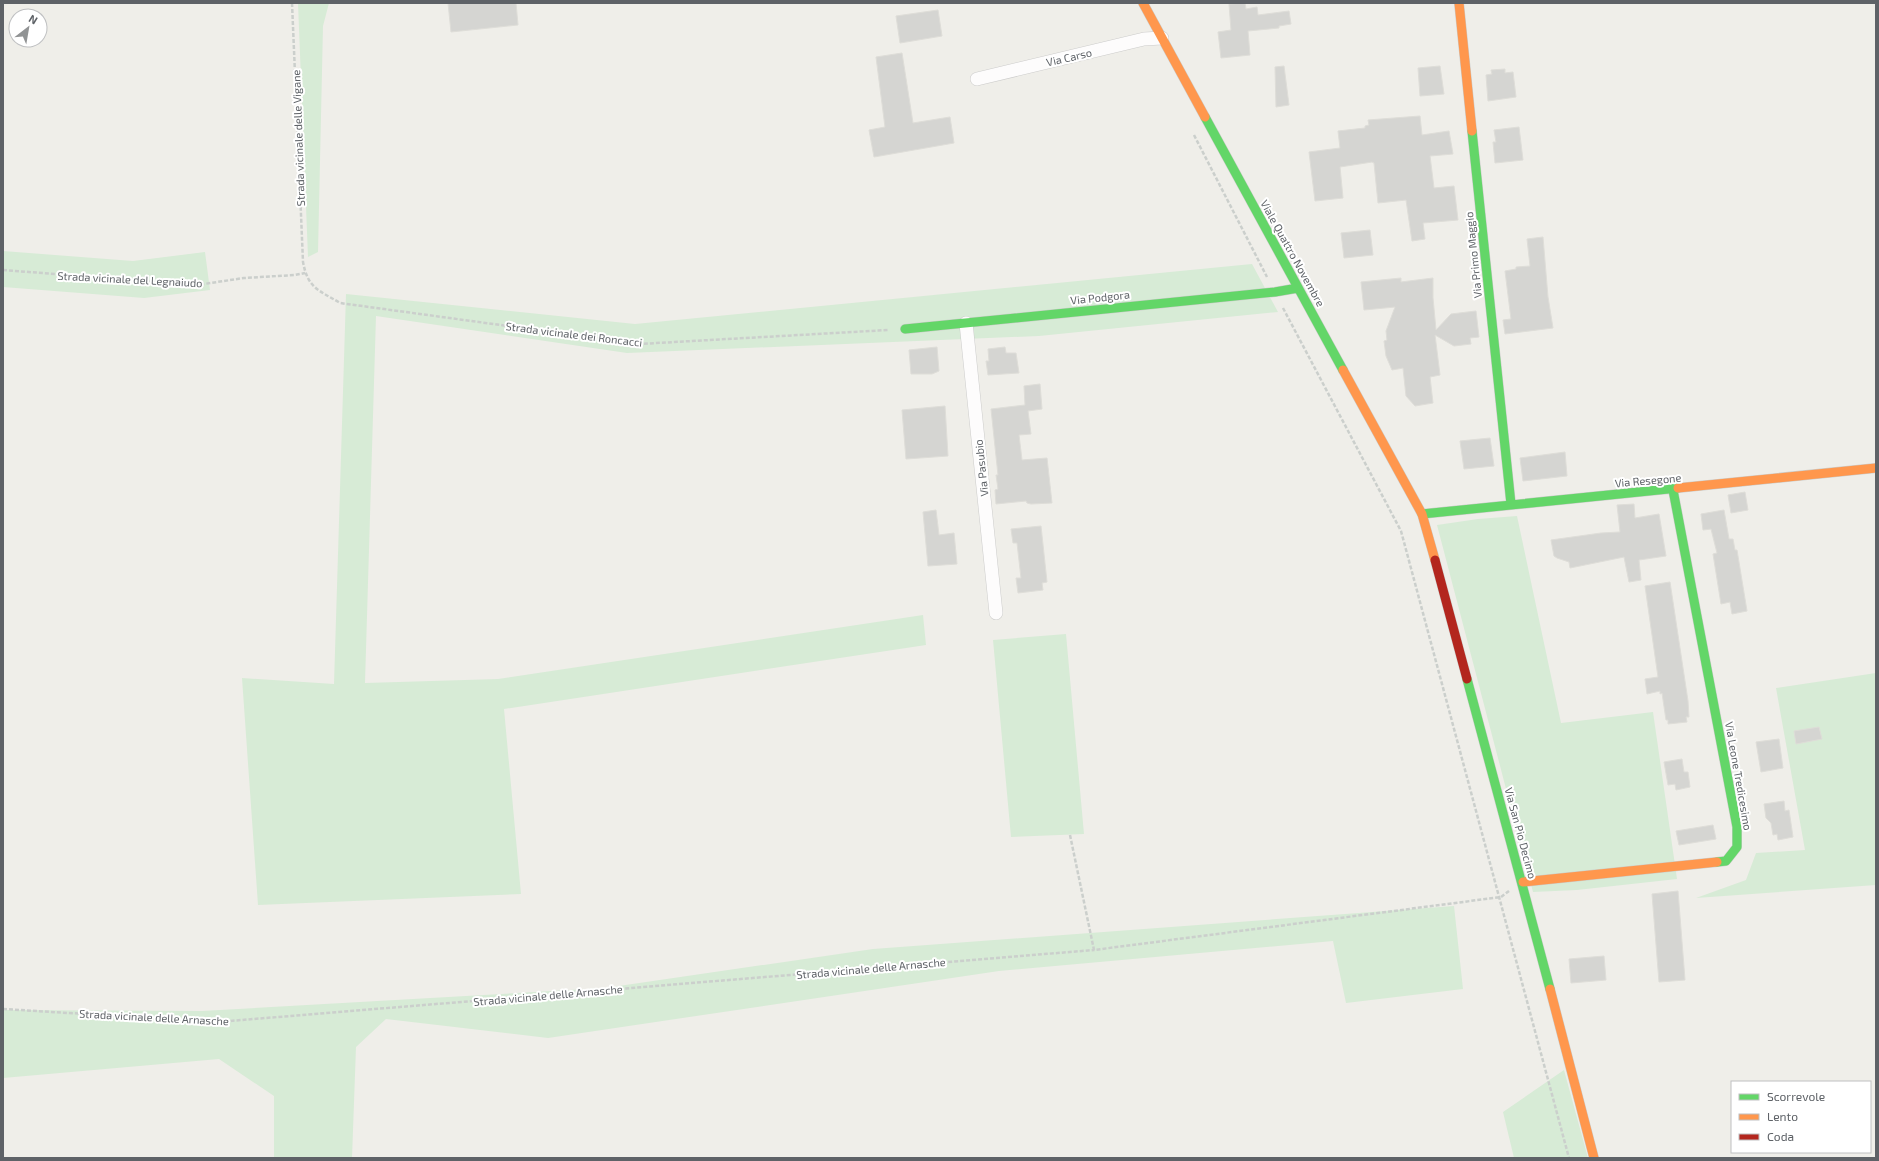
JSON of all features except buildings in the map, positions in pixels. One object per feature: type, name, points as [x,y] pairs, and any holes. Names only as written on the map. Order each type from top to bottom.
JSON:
[{"type":"street","name":"Viale Quattro Novembre","points":[[1143,3],[1422,514]]},
{"type":"street","name":"Via Primo Maggio","points":[[1459,3],[1510,504]]},
{"type":"street","name":"Via Carso","points":[[977,79],[1144,39],[1162,38]]},
{"type":"street","name":"Via Podgora","points":[[905,330],[1275,292],[1298,288]]},
{"type":"street","name":"Via Pasubio","points":[[966,323],[996,614]]},
{"type":"street","name":"Via Resegone","points":[[1422,514],[1510,504],[1674,490],[1876,468]]},
{"type":"street","name":"Via Leone Tredicesimo","points":[[1522,882],[1726,861],[1737,847],[1737,827],[1674,490]]},
{"type":"street","name":"Via San Pio Decimo","points":[[1422,514],[1522,882],[1594,1158]]},
{"type":"path","name":"Strada vicinale delle Vigane","points":[[292,3],[302,262],[305,273]]},
{"type":"path","points":[[1191,130],[1401,531],[1569,1158]]},
{"type":"path","name":"Strada vicinale del Legnaiudo","points":[[3,270],[197,285],[244,278],[305,273]]},
{"type":"path","name":"Strada vicinale dei Roncacci","points":[[305,273],[312,286],[340,303],[639,344],[905,330]]},
{"type":"path","points":[[1070,835],[1094,950]]},
{"type":"path","points":[[1499,898],[1522,882]]},
{"type":"path","name":"Strada vicinale delle Arnasche","points":[[3,1009],[217,1022],[1094,950],[1499,898]]},
{"type":"green space","points":[[298,3],[329,3],[323,26],[318,252],[308,257]]},
{"type":"green space","points":[[3,251],[133,261],[205,252],[210,290],[144,298],[3,287]]},
{"type":"green space","points":[[1252,264],[1278,312],[1039,336],[627,353],[376,316],[365,683],[498,679],[923,615],[926,645],[504,709],[521,894],[258,905],[242,678],[334,684],[346,294],[635,324]]},
{"type":"green space","points":[[1517,516],[1561,723],[1653,712],[1677,879],[1577,890],[1533,892],[1437,525],[1478,519]]},
{"type":"green space","points":[[1066,634],[1084,834],[1011,837],[993,640]]},
{"type":"green space","points":[[1876,673],[1876,885],[1696,898],[1746,880],[1756,853],[1805,850],[1776,688]]},
{"type":"green space","points":[[1454,906],[1463,989],[1346,1003],[1333,941],[999,971],[548,1038],[386,1019],[356,1047],[352,1158],[274,1158],[274,1096],[219,1059],[3,1078],[3,1010],[202,1011],[605,988],[873,949]]},
{"type":"green space","points":[[1564,1070],[1588,1158],[1514,1158],[1503,1112]]},
{"type":"traffic: fast","points":[[1205,117],[1343,370]]},
{"type":"traffic: fast","points":[[1472,131],[1511,504]]},
{"type":"traffic: fast","points":[[905,329],[1275,292],[1298,288]]},
{"type":"traffic: fast","points":[[1422,514],[1678,488]]},
{"type":"traffic: fast","points":[[1673,490],[1737,827],[1737,847],[1726,861],[1717,862]]},
{"type":"traffic: fast","points":[[1467,679],[1550,989]]},
{"type":"traffic: slow","points":[[1143,3],[1205,117]]},
{"type":"traffic: slow","points":[[1459,3],[1472,131]]},
{"type":"traffic: slow","points":[[1343,370],[1422,514],[1435,560]]},
{"type":"traffic: slow","points":[[1678,488],[1876,468]]},
{"type":"traffic: slow","points":[[1523,882],[1717,862]]},
{"type":"traffic: slow","points":[[1550,989],[1594,1158]]},
{"type":"traffic: jam","points":[[1435,560],[1467,679]]}]
